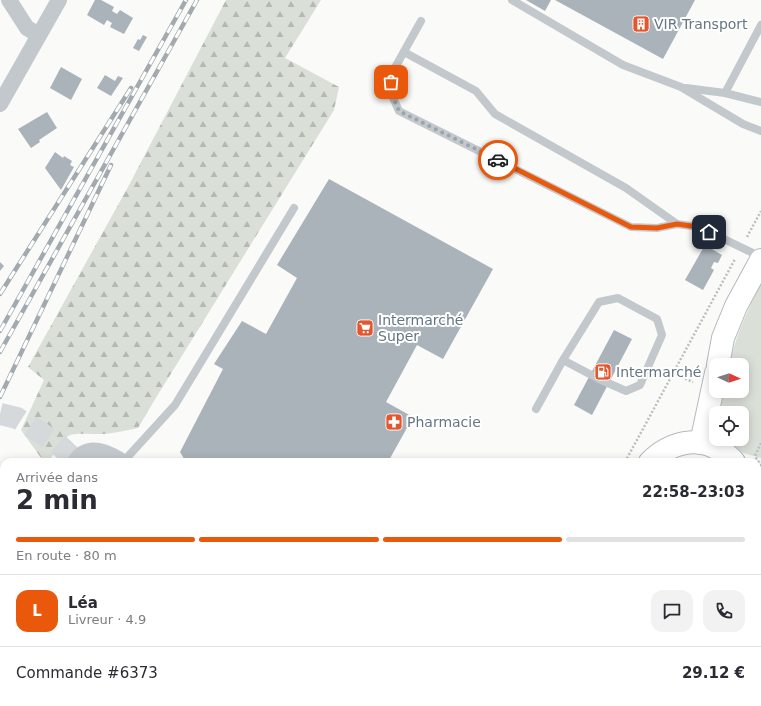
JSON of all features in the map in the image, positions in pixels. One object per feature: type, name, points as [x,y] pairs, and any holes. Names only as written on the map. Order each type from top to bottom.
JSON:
[{"type":"street","points":[[9,0],[26,28],[39,35]]},
{"type":"street","points":[[0,104],[59,0]]},
{"type":"street","points":[[719,358],[723,338],[736,306],[761,260]]},
{"type":"street","points":[[701,442],[711,398]]},
{"type":"street","points":[[654,458],[660,452],[673,445],[687,442],[701,442],[718,448],[729,458]]},
{"type":"street","points":[[78,458],[83,453],[94,451],[111,454],[117,458]]},
{"type":"lane","points":[[512,0],[623,65],[681,87],[743,124],[761,131]]},
{"type":"lane","points":[[421,21],[392,73],[390,91],[399,111],[631,227],[657,228],[677,224],[698,227],[761,257]]},
{"type":"lane","points":[[725,93],[761,25]]},
{"type":"lane","points":[[404,52],[476,91],[495,114],[626,188],[677,224]]},
{"type":"lane","points":[[681,87],[725,93],[761,102]]},
{"type":"lane","points":[[127,458],[175,405],[294,208]]},
{"type":"lane","points":[[536,409],[563,360],[599,302],[618,298],[657,318],[662,335],[640,385],[626,391],[599,380],[563,360]]},
{"type":"path","points":[[627,458],[761,211]]},
{"type":"path","points":[[674,374],[694,382]]},
{"type":"path","points":[[756,458],[755,456],[761,443]]},
{"type":"green space","points":[[226,0],[321,0],[285,58],[339,87],[334,110],[138,428],[104,434],[70,435],[65,438],[52,458],[41,458],[21,430],[44,380],[28,367],[128,187]]},
{"type":"green space","points":[[761,284],[761,458],[736,451],[732,446],[749,446],[749,406],[721,406],[723,398],[749,398],[749,358],[731,358],[742,323]]},
{"type":"building","points":[[95,0],[101,0],[114,7],[112,11],[117,14],[120,10],[133,18],[124,34],[110,27],[112,23],[107,20],[104,25],[87,15]]},
{"type":"building","points":[[526,0],[551,0],[545,11]]},
{"type":"building","name":"VIR Transport","points":[[555,0],[695,0],[663,59]]},
{"type":"building","points":[[143,35],[147,37],[139,51],[133,48],[138,39],[140,40]]},
{"type":"building","points":[[61,67],[82,79],[71,100],[50,88]]},
{"type":"building","points":[[105,75],[115,81],[118,76],[123,78],[111,96],[97,88]]},
{"type":"building","points":[[47,112],[57,128],[39,140],[40,142],[31,148],[18,129]]},
{"type":"building","points":[[55,152],[63,158],[64,156],[72,161],[70,165],[74,167],[61,190],[45,168]]},
{"type":"building","name":"Intermarché Super","points":[[329,179],[493,269],[443,359],[417,345],[386,402],[413,417],[390,458],[184,458],[180,452],[223,369],[214,364],[242,321],[266,334],[297,278],[277,265]]},
{"type":"building","points":[[705,245],[722,255],[718,263],[714,262],[711,268],[714,270],[703,290],[685,280]]},
{"type":"building","points":[[0,262],[4,266],[0,271]]},
{"type":"building","name":"Intermarché","points":[[614,330],[632,339],[592,415],[574,405]]},
{"type":"tunnel","points":[[0,414],[17,418],[58,444],[73,458]]},
{"type":"railway","points":[[0,331],[186,0]]},
{"type":"railway","points":[[0,352],[197,0]]},
{"type":"railway","points":[[0,294],[131,88]]},
{"type":"railway","points":[[0,397],[111,165]]},
{"type":"way so far","points":[[391,82],[390,91],[399,111],[498,160]]},
{"type":"place","name":"VIR Transport","points":[[641,24]]},
{"type":"place","name":"Intermarché Super","points":[[365,328]]},
{"type":"place","name":"Intermarché","points":[[603,372]]},
{"type":"place","name":"Pharmacie","points":[[394,422]]},
{"type":"route","points":[[498,160],[631,227],[657,228],[677,224],[698,227],[709,232]]}]
